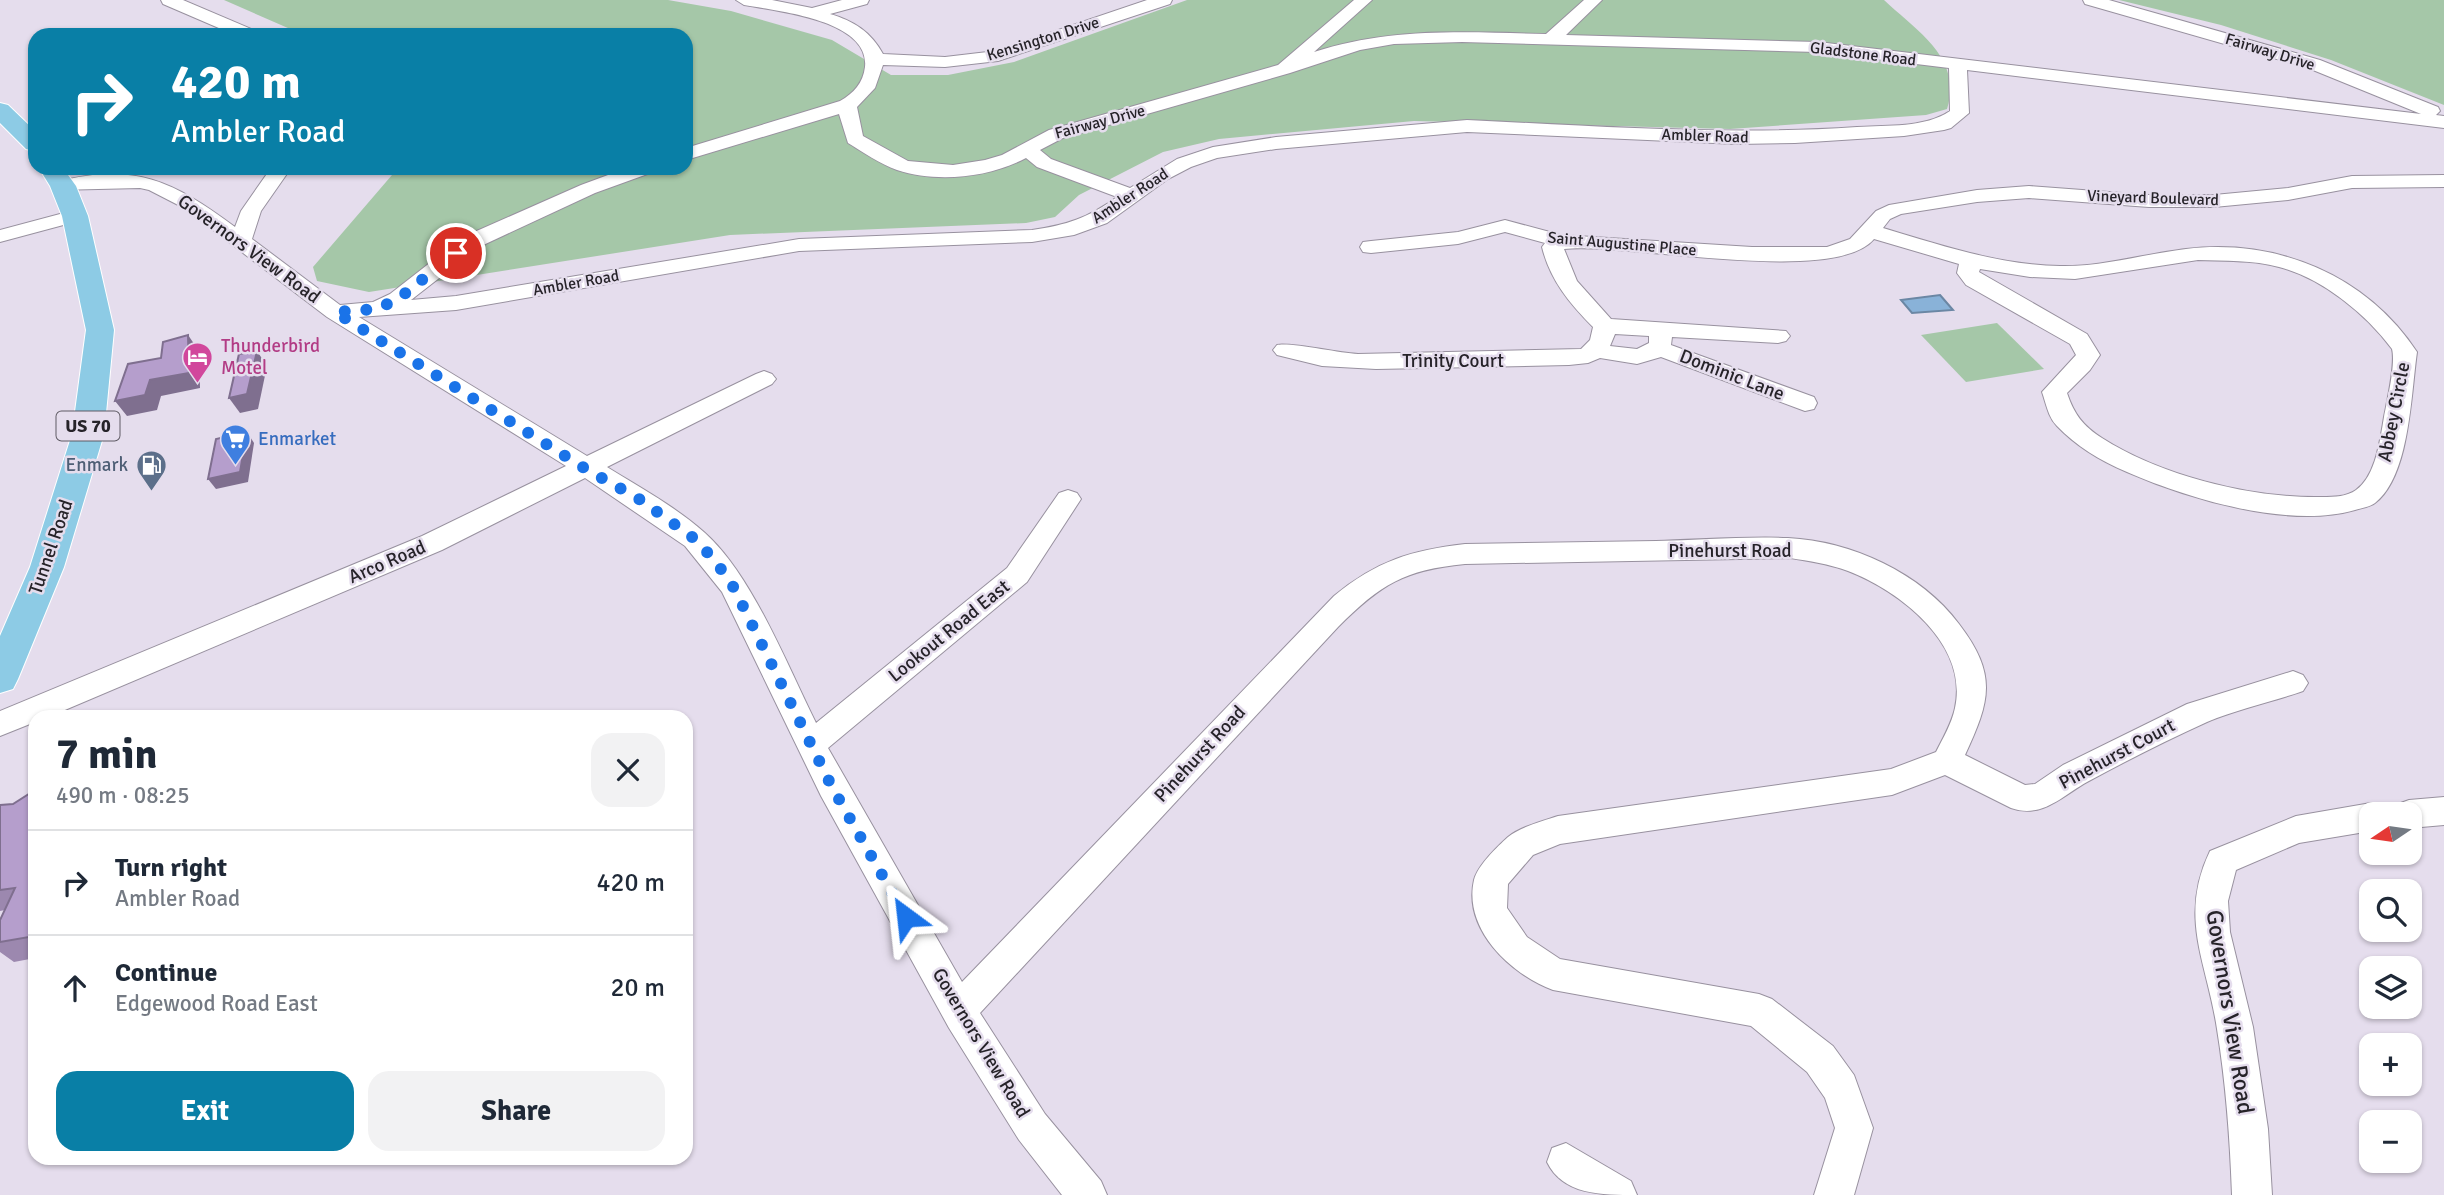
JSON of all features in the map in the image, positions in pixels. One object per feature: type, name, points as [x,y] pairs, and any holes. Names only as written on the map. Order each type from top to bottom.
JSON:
[{"type":"main road","points":[[5,122],[28,139]]},
{"type":"main road","name":"Tunnel Road","points":[[0,679],[47,567],[88,434],[100,330],[75,216],[57,177]]},
{"type":"street","points":[[169,0],[234,28]]},
{"type":"street","points":[[693,152],[847,105],[861,96],[868,87],[877,59],[875,52],[862,36],[831,19],[744,0]]},
{"type":"street","points":[[811,13],[861,0]]},
{"type":"street","name":"Kensington Drive","points":[[877,59],[945,62],[999,56],[1164,0]]},
{"type":"street","name":"Fairway Drive","points":[[847,105],[849,123],[855,139],[901,165],[942,171],[988,166],[1028,150],[1056,134],[1283,69],[1364,0]]},
{"type":"street","points":[[1551,40],[1594,0]]},
{"type":"street","name":"Fairway Drive","points":[[2091,0],[2314,64],[2444,116]]},
{"type":"street","name":"Gladstone Road","points":[[1283,69],[1323,54],[1384,40],[1462,37],[1818,47],[1958,66],[2444,122]]},
{"type":"street","name":"Ambler Road","points":[[335,312],[467,302],[799,245],[1032,236],[1067,231],[1100,219],[1172,169],[1213,153],[1276,144],[1425,128],[1525,128],[1737,138],[1877,132],[1944,124],[1960,113],[1958,66]]},
{"type":"street","points":[[1028,150],[1044,163],[1132,196]]},
{"type":"street","points":[[241,240],[251,211],[276,175]]},
{"type":"street","points":[[377,309],[398,299],[471,242],[588,189],[627,175]]},
{"type":"street","name":"Governors View Road","points":[[57,177],[155,185],[191,204],[335,312],[586,469],[639,499],[695,539],[716,562],[734,588],[832,787],[959,1010],[1032,1127],[1087,1195]]},
{"type":"street","name":"Vineyard Boulevard","points":[[1871,231],[1883,215],[1896,209],[1977,196],[2029,192],[2149,201],[2214,201],[2288,194],[2352,182],[2444,181]]},
{"type":"street","points":[[0,236],[75,216]]},
{"type":"street","name":"Saint Augustine Place","points":[[1371,247],[1458,238],[1504,226],[1560,241],[1699,251],[1807,254],[1844,249],[1858,244],[1871,231]]},
{"type":"street","name":"Abbey Circle","points":[[1871,231],[1970,261],[2021,270],[2059,273],[2090,271],[2163,257],[2198,254],[2265,256],[2311,270],[2331,281],[2394,334],[2405,352],[2389,455],[2376,486],[2365,498],[2348,506],[2321,509],[2277,506],[2200,490],[2136,467],[2091,444],[2062,418],[2053,402],[2054,392],[2082,365],[2088,355],[2079,339],[1974,280],[1968,273],[1970,261]]},
{"type":"street","points":[[1560,241],[1553,247],[1556,267],[1571,292],[1605,326],[1659,338],[1778,336]]},
{"type":"street","points":[[1594,349],[1601,342],[1605,326]]},
{"type":"street","points":[[1594,349],[1637,357],[1649,355],[1659,338]]},
{"type":"street","name":"Dominic Lane","points":[[1659,338],[1805,403]]},
{"type":"street","name":"Trinity Court","points":[[1285,350],[1315,359],[1362,362],[1531,361],[1588,356],[1594,349]]},
{"type":"street","name":"Arco Road","points":[[33,710],[432,543],[764,379]]},
{"type":"street","name":"Lookout Road East","points":[[811,744],[1017,575],[1068,499]]},
{"type":"street","name":"Pinehurst Road","points":[[959,1010],[1361,586],[1391,569],[1432,556],[1790,548],[1866,567],[1904,588],[1942,621],[1970,667],[1970,707],[1947,761]]},
{"type":"street","name":"Pinehurst Court","points":[[1947,761],[2022,799],[2042,796],[2074,774],[2198,712],[2293,682]]},
{"type":"street","name":"Arco Road","points":[[0,724],[28,712]]},
{"type":"street","points":[[1833,1195],[1854,1128],[1841,1088],[1821,1059],[1759,1011],[1553,974],[1515,948],[1490,912],[1491,879],[1521,845],[1558,830],[1892,782],[1947,761]]},
{"type":"street","points":[[2422,813],[2444,811]]},
{"type":"street","name":"Governors View Road","points":[[2252,1195],[2249,1129],[2235,1027],[2213,932],[2211,901],[2222,861],[2296,830],[2359,819]]},
{"type":"street","points":[[1566,1162],[1617,1195]]},
{"type":"green space","points":[[224,0],[668,0],[731,11],[832,40],[891,75],[948,75],[1014,62],[1187,0],[1884,0],[1934,47],[1949,75],[1950,91],[1947,109],[1926,115],[1730,129],[1414,121],[1219,139],[1163,152],[1079,195],[1055,217],[1026,223],[730,235],[369,292],[317,281],[313,267],[392,175],[693,175],[693,28],[288,28]]},
{"type":"green space","points":[[2119,0],[2444,0],[2444,105],[2331,60],[2221,25]]},
{"type":"green space","points":[[1997,323],[2044,369],[1966,382],[1921,335]]},
{"type":"water","points":[[1940,295],[1953,310],[1912,313],[1901,300]]},
{"type":"building","points":[[188,335],[189,373],[150,380],[145,395],[115,401],[128,364],[161,358],[163,342]]},
{"type":"building","points":[[257,351],[247,394],[229,398],[239,354]]},
{"type":"building","points":[[247,432],[240,472],[208,479],[216,439]]},
{"type":"building","points":[[28,794],[28,937],[0,942],[0,920],[15,888],[0,890],[0,805],[13,804]]},
{"type":"place","name":"Thunderbird Motel","points":[[198,384]]},
{"type":"place","name":"Enmarket","points":[[235,466]]},
{"type":"place","name":"Enmark","points":[[151,492]]},
{"type":"route","points":[[456,253],[398,299],[377,309],[335,312],[586,469],[639,499],[695,539],[716,562],[734,588],[832,787],[906,917]]}]
